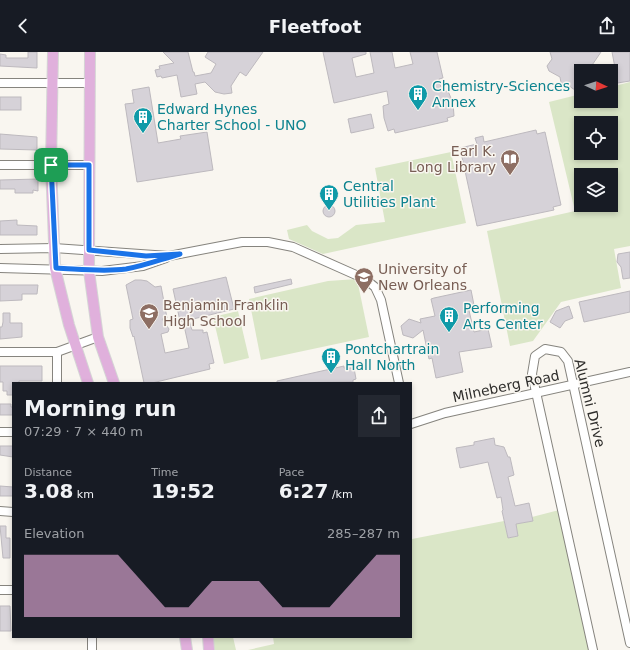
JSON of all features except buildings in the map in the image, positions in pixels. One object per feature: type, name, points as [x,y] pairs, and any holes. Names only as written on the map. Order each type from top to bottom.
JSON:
[{"type":"main road","points":[[53,52],[51,165],[56,268],[75,346],[88,382]]},
{"type":"main road","points":[[90,52],[89,270],[98,337],[114,382]]},
{"type":"main road","points":[[185,638],[186,650]]},
{"type":"main road","points":[[208,638],[209,650]]},
{"type":"street","points":[[0,83],[90,83]]},
{"type":"street","points":[[0,165],[89,165]]},
{"type":"street","points":[[0,268],[56,268],[89,270],[124,269],[142,266],[180,254],[242,242],[268,242],[293,247],[365,279],[375,287],[381,300],[400,382]]},
{"type":"street","points":[[0,249],[54,248],[146,256],[180,254]]},
{"type":"street","points":[[0,352],[57,352],[98,337]]},
{"type":"street","name":"Alumni Drive","points":[[593,650],[532,374],[533,364],[539,352],[545,349],[558,350],[566,357],[630,643]]},
{"type":"street","points":[[57,352],[57,382]]},
{"type":"street","name":"Milneberg Road","points":[[412,424],[445,413],[630,372]]},
{"type":"street","points":[[0,432],[12,432]]},
{"type":"street","points":[[0,511],[12,512]]},
{"type":"street","points":[[0,590],[12,590]]},
{"type":"street","points":[[92,638],[92,650]]},
{"type":"green space","points":[[630,82],[630,246],[614,249],[621,288],[561,302],[533,341],[510,346],[487,231],[574,211],[618,212],[618,168],[574,168],[574,207],[549,102],[574,96],[574,108],[618,108],[618,85]]},
{"type":"green space","points":[[451,152],[466,223],[323,254],[289,239],[287,230],[307,225],[312,231],[328,239],[338,238],[356,225],[385,222],[375,168]]},
{"type":"green space","points":[[357,279],[369,337],[261,360],[249,299],[328,281]]},
{"type":"green space","points":[[238,311],[249,358],[224,364],[213,317]]},
{"type":"green space","points":[[563,509],[593,650],[248,650],[274,644],[273,638],[412,638],[412,539],[504,521],[508,538],[518,536],[516,524],[533,521],[532,517]]},
{"type":"green space","points":[[208,638],[233,638],[236,650],[209,650]]},
{"type":"place","name":"Chemistry-Sciences Annex","points":[[418,111]]},
{"type":"place","name":"Edward Hynes Charter School - UNO","points":[[143,134]]},
{"type":"place","name":"Earl K. Long Library","points":[[510,176]]},
{"type":"place","name":"Central Utilities Plant","points":[[329,211]]},
{"type":"place","name":"University of New Orleans","points":[[364,294]]},
{"type":"place","name":"Benjamin Franklin High School","points":[[149,330]]},
{"type":"place","name":"Performing Arts Center","points":[[449,333]]},
{"type":"place","name":"Pontchartrain Hall North","points":[[331,374]]},
{"type":"route","points":[[51,165],[89,165],[89,250],[146,256],[169,256],[180,254],[142,266],[124,269],[89,270],[56,268],[51,165]]}]
